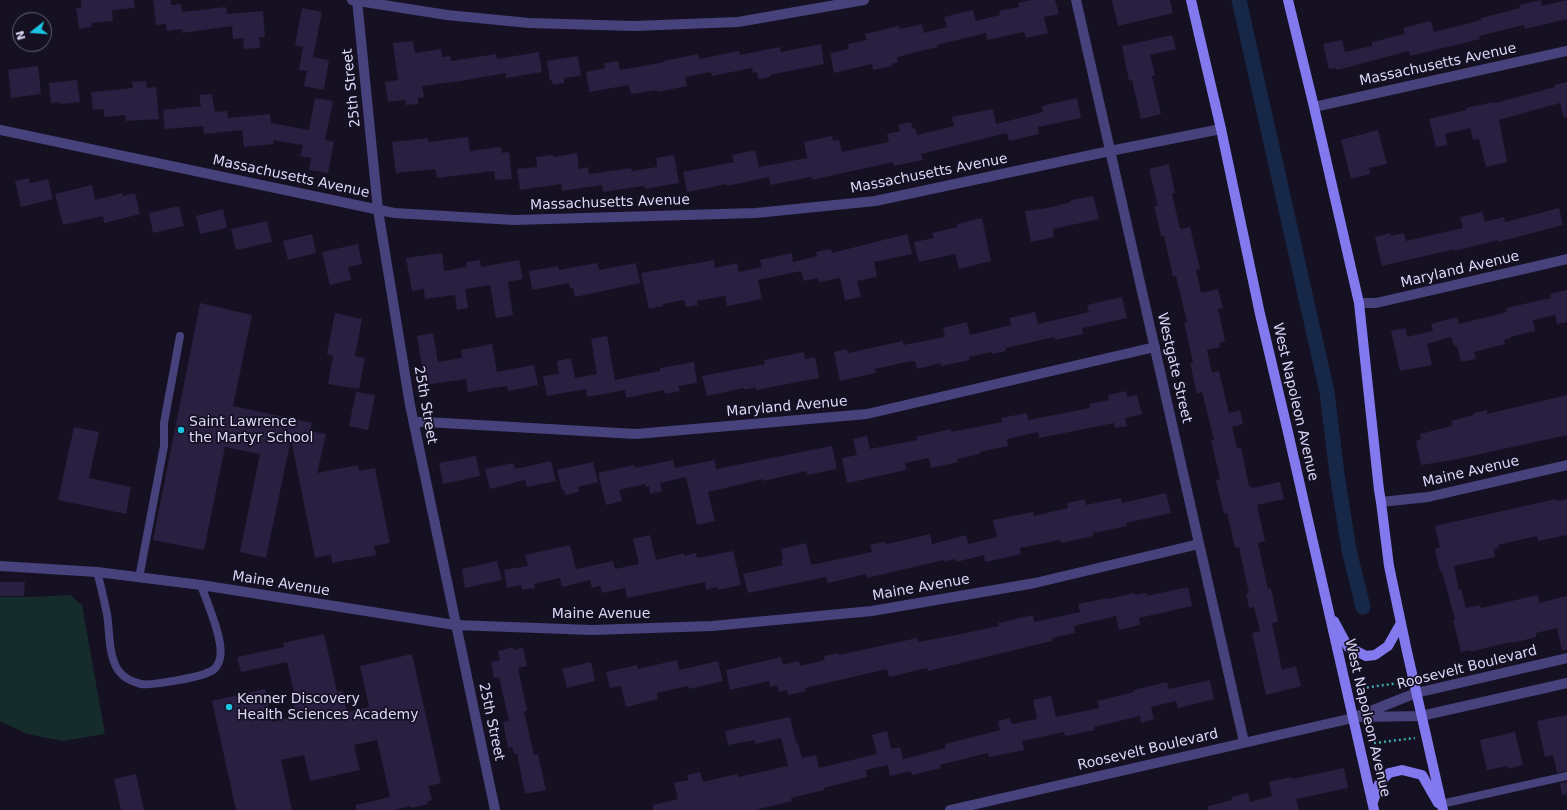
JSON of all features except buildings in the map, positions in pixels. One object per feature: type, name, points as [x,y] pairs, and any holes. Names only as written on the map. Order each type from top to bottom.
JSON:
[{"type":"main road","name":"West Napoleon Avenue","points":[[1190,0],[1221,129],[1260,314],[1373,807]]},
{"type":"main road","points":[[1288,0],[1359,303],[1378,490],[1381,502],[1389,566],[1442,808]]},
{"type":"main road","points":[[1329,611],[1348,647],[1366,656],[1375,655],[1388,646],[1401,623]]},
{"type":"main road","points":[[1373,807],[1379,784],[1389,773],[1402,770],[1422,775],[1442,808]]},
{"type":"street","points":[[356,0],[448,15],[529,23],[634,26],[738,22],[864,0]]},
{"type":"street","name":"25th Street","points":[[356,0],[378,210],[414,422],[455,625],[495,810]]},
{"type":"street","name":"Westgate Street","points":[[1076,0],[1244,742]]},
{"type":"street","name":"Massachusetts Avenue","points":[[1314,107],[1567,51]]},
{"type":"street","name":"Massachusetts Avenue","points":[[0,130],[394,213],[514,220],[756,213],[875,201],[1221,129]]},
{"type":"street","name":"Maryland Avenue","points":[[1359,303],[1376,303],[1567,259]]},
{"type":"street","name":"Maryland Avenue","points":[[414,422],[636,434],[867,414],[1155,347]]},
{"type":"street","name":"Maine Avenue","points":[[1381,502],[1428,497],[1567,465]]},
{"type":"street","name":"Maine Avenue","points":[[0,566],[97,572],[201,585],[455,625],[592,630],[712,626],[872,611],[1035,583],[1199,544]]},
{"type":"street","name":"Roosevelt Boulevard","points":[[950,810],[1353,718],[1416,693],[1567,658]]},
{"type":"street","name":"Roosevelt Boulevard","points":[[1353,718],[1421,716],[1567,683]]},
{"type":"lane","points":[[139,578],[164,446],[164,423],[180,336]]},
{"type":"lane","points":[[97,572],[107,615],[110,641],[115,663],[126,678],[146,685],[204,674],[214,669],[218,664],[221,653],[216,628],[201,585]]},
{"type":"lane","points":[[1442,808],[1567,776]]},
{"type":"path","points":[[1357,689],[1398,683]]},
{"type":"path","points":[[1374,743],[1416,738]]},
{"type":"green space","points":[[70,595],[82,605],[105,734],[63,741],[27,734],[0,721],[0,597]]},
{"type":"waterway","points":[[1239,0],[1327,392],[1337,474],[1349,550],[1363,607]]},
{"type":"place","name":"Saint Lawrence the Martyr School","points":[[181,430]]},
{"type":"place","name":"Kenner Discovery Health Sciences Academy","points":[[229,707]]}]
